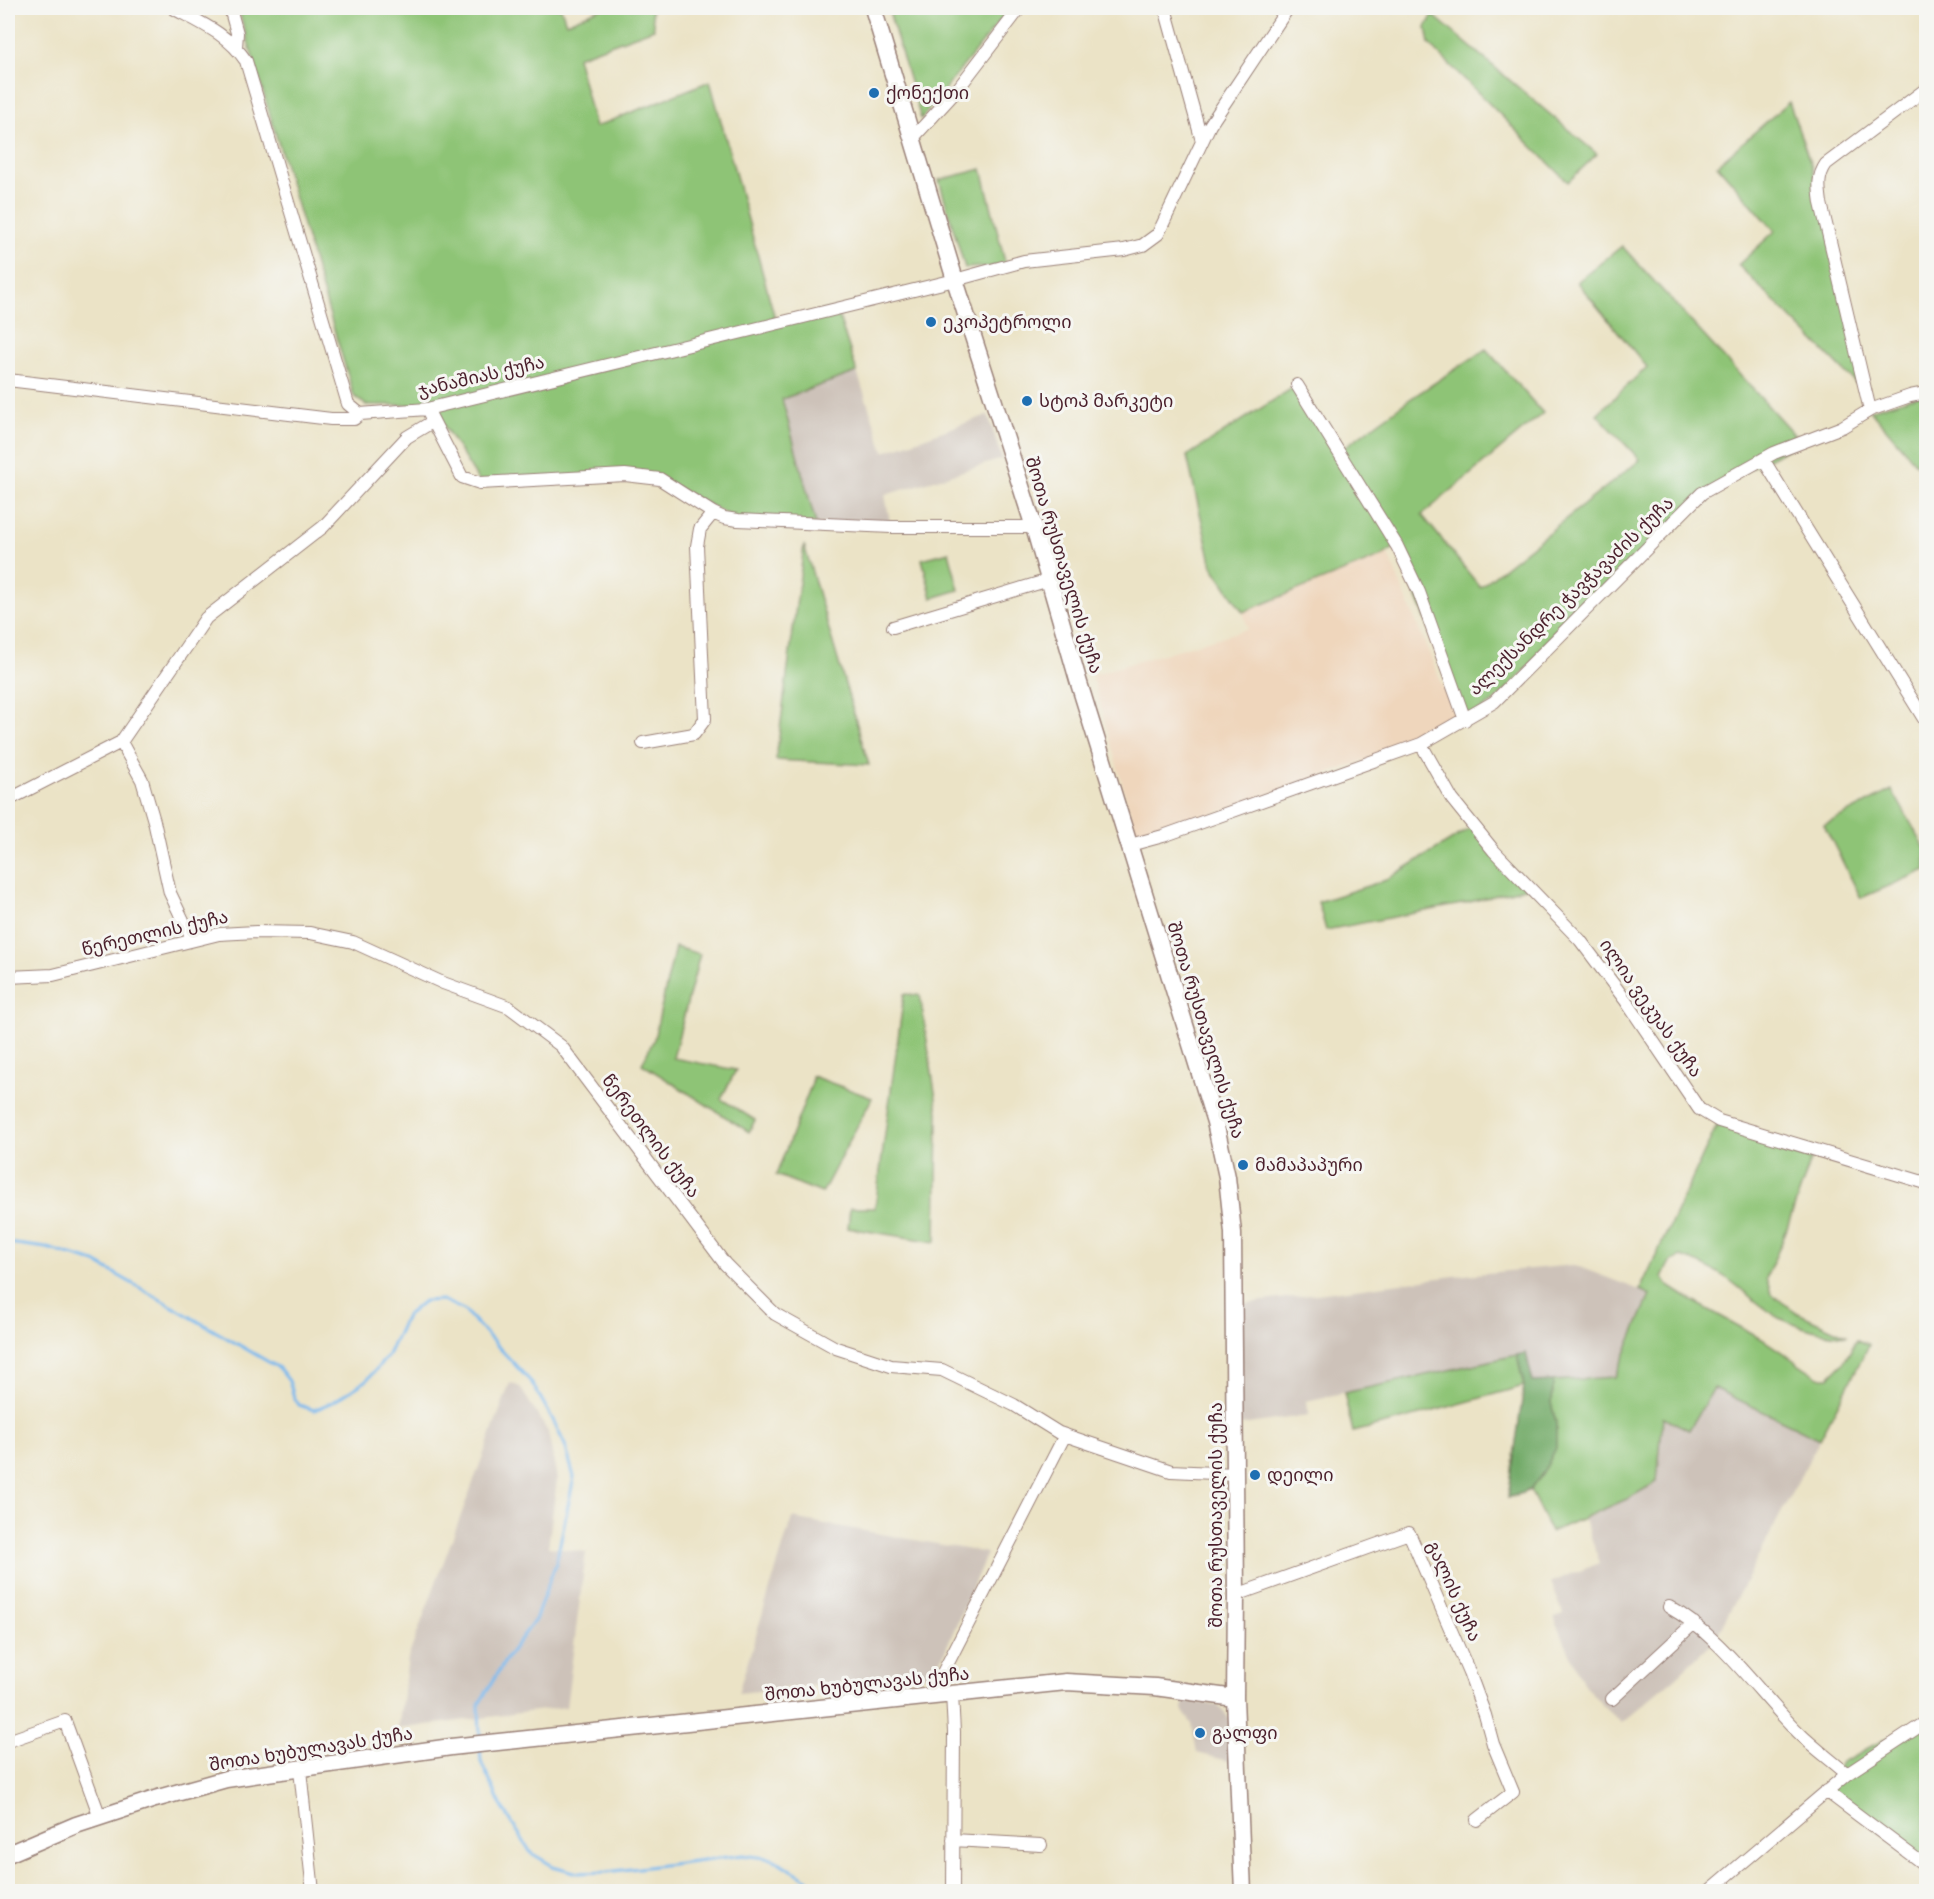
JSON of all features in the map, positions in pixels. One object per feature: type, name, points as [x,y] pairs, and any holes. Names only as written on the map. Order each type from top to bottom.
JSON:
[{"type":"main road","name":"შოთა რუსთაველის ქუჩა","points":[[873,8],[1215,1122],[1227,1177],[1233,1233],[1235,1698],[1243,1892]]},
{"type":"main road","name":"შოთა ხუბულავას ქუჩა","points":[[8,1854],[100,1817],[226,1779],[451,1747],[1066,1682],[1155,1687],[1235,1698]]},
{"type":"street","points":[[173,8],[220,33],[236,46],[246,61],[348,404],[360,414]]},
{"type":"street","points":[[230,8],[237,33],[236,46]]},
{"type":"street","points":[[912,139],[957,90],[1020,8]]},
{"type":"street","points":[[1165,8],[1202,141]]},
{"type":"street","name":"ჯანაშიას ქუჩა","points":[[8,380],[331,419],[354,419],[360,414],[427,409],[955,280],[1024,261],[1124,250],[1143,245],[1158,234],[1210,125],[1288,8]]},
{"type":"street","points":[[1870,410],[1818,185],[1820,174],[1826,164],[1926,89]]},
{"type":"street","points":[[1297,385],[1397,546],[1419,592],[1465,720]]},
{"type":"street","name":"ალექსანდრე ჭავჭავაძის ქუჩა","points":[[1130,845],[1163,836],[1421,744],[1465,720],[1494,702],[1702,493],[1763,459],[1842,427],[1870,410],[1926,393]]},
{"type":"street","points":[[427,409],[462,477],[480,483],[625,475],[651,477],[660,479],[713,513],[724,518],[738,520],[891,527],[1034,527]]},
{"type":"street","points":[[8,800],[122,742],[206,618],[323,526],[407,437],[432,422]]},
{"type":"street","points":[[1763,459],[1926,722]]},
{"type":"street","points":[[643,743],[694,734],[705,719],[697,546],[700,529],[713,513]]},
{"type":"street","points":[[892,627],[1049,580]]},
{"type":"street","points":[[122,742],[142,780],[170,893],[192,939]]},
{"type":"street","name":"ილია ვეკუას ქუჩა","points":[[1421,744],[1452,799],[1494,851],[1580,940],[1626,1001],[1700,1109],[1719,1121],[1926,1183]]},
{"type":"street","name":"წერეთლის ქუჩა","points":[[8,977],[53,975],[219,934],[310,933],[353,942],[443,983],[509,1007],[561,1046],[725,1264],[775,1314],[836,1348],[891,1366],[942,1370],[1014,1404],[1065,1435],[1172,1470],[1235,1474]]},
{"type":"street","points":[[931,1696],[1065,1435]]},
{"type":"street","name":"გალის ქუჩა","points":[[1236,1595],[1409,1533],[1469,1672],[1493,1744],[1514,1792],[1477,1820]]},
{"type":"street","points":[[1670,1607],[1694,1623],[1714,1641],[1799,1734],[1847,1774]]},
{"type":"street","points":[[1612,1699],[1694,1623]]},
{"type":"street","points":[[952,1694],[954,1892]]},
{"type":"street","points":[[8,1741],[65,1720],[100,1817]]},
{"type":"street","points":[[1708,1892],[1847,1774],[1926,1722]]},
{"type":"street","points":[[300,1770],[313,1892]]},
{"type":"street","points":[[1826,1791],[1926,1866]]},
{"type":"street","points":[[953,1840],[1041,1845]]},
{"type":"shaded area","points":[[857,372],[884,452],[988,415],[1002,459],[885,495],[891,527],[816,524],[782,399]]},
{"type":"shaded area","points":[[1387,552],[1456,718],[1421,741],[1167,830],[1137,837],[1092,675],[1248,629],[1243,612]]},
{"type":"shaded area","points":[[1574,1265],[1650,1294],[1615,1377],[1533,1382],[1525,1353],[1306,1401],[1309,1415],[1235,1426],[1234,1305],[1454,1276]]},
{"type":"shaded area","points":[[510,1383],[520,1387],[548,1432],[557,1479],[548,1547],[586,1552],[566,1707],[398,1729],[408,1658]]},
{"type":"shaded area","points":[[1714,1388],[1820,1439],[1714,1641],[1622,1723],[1583,1683],[1554,1617],[1563,1614],[1551,1582],[1600,1563],[1584,1519],[1627,1499],[1663,1416]]},
{"type":"shaded area","points":[[792,1518],[987,1553],[935,1674],[738,1693]]},
{"type":"shaded area","points":[[1184,1700],[1217,1705],[1229,1718],[1232,1762],[1197,1753],[1192,1724],[1182,1710]]},
{"type":"green space","points":[[238,8],[561,8],[566,23],[602,8],[651,8],[654,29],[577,57],[595,127],[710,81],[776,322],[836,308],[857,372],[782,399],[816,524],[738,520],[660,479],[480,483],[431,405],[366,405],[354,396]]},
{"type":"green space","points":[[888,8],[1010,8],[921,119]]},
{"type":"green space","points":[[1433,15],[1597,154],[1568,182],[1429,44],[1426,27]]},
{"type":"green space","points":[[1789,102],[1818,185],[1868,395],[1738,265],[1775,231],[1717,165]]},
{"type":"green space","points":[[982,169],[1006,266],[965,268],[939,180]]},
{"type":"green space","points":[[1622,246],[1801,442],[1702,493],[1494,702],[1465,720],[1397,546],[1382,556],[1243,612],[1212,566],[1187,456],[1297,385],[1339,451],[1410,399],[1486,349],[1543,413],[1422,515],[1480,587],[1640,460],[1597,414],[1647,367],[1577,282]]},
{"type":"green space","points":[[1926,393],[1926,475],[1870,410]]},
{"type":"green space","points":[[804,545],[869,765],[776,760]]},
{"type":"green space","points":[[949,552],[959,590],[932,598],[922,559]]},
{"type":"green space","points":[[1892,790],[1926,850],[1926,870],[1861,898],[1824,825]]},
{"type":"green space","points":[[1474,826],[1528,887],[1462,904],[1326,930],[1318,902],[1386,880]]},
{"type":"green space","points":[[675,947],[700,954],[673,1058],[736,1070],[721,1099],[755,1120],[749,1132],[642,1064],[654,1039]]},
{"type":"green space","points":[[904,994],[920,995],[938,1112],[936,1242],[848,1228],[850,1208],[875,1208]]},
{"type":"green space","points":[[812,1076],[872,1098],[822,1193],[776,1175],[812,1083]]},
{"type":"green space","points":[[1719,1121],[1815,1149],[1782,1242],[1766,1278],[1771,1293],[1782,1302],[1798,1313],[1848,1336],[1813,1330],[1780,1318],[1722,1275],[1681,1257],[1670,1262],[1662,1277],[1667,1285],[1762,1339],[1819,1377],[1829,1377],[1843,1363],[1857,1340],[1869,1345],[1820,1439],[1714,1388],[1689,1430],[1663,1417],[1657,1482],[1627,1499],[1551,1532],[1530,1490],[1543,1473],[1556,1423],[1552,1407],[1553,1381],[1615,1377],[1650,1295],[1640,1290]]},
{"type":"green space","points":[[1526,1353],[1533,1382],[1553,1381],[1552,1407],[1556,1423],[1556,1448],[1543,1473],[1530,1490],[1508,1498],[1524,1386],[1517,1355]]},
{"type":"green space","points":[[1517,1355],[1524,1386],[1353,1432],[1344,1393]]},
{"type":"green space","points":[[1926,1718],[1926,1866],[1826,1791],[1841,1762]]},
{"type":"waterway","points":[[8,1243],[47,1248],[95,1262],[279,1368],[289,1381],[299,1405],[314,1410],[333,1402],[366,1381],[387,1357],[406,1316],[424,1301],[442,1300],[464,1310],[532,1383],[565,1445],[574,1477],[556,1563],[535,1620],[508,1656],[479,1704],[480,1739]]},
{"type":"waterway","points":[[480,1749],[481,1762],[501,1805],[531,1853],[553,1866],[578,1873],[607,1872],[743,1855],[773,1859],[814,1883],[821,1892]]},
{"type":"place","name":"ქონექთი","points":[[874,93]]},
{"type":"place","name":"ეკოპეტროლი","points":[[931,322]]},
{"type":"place","name":"სტოპ მარკეტი","points":[[1027,401]]},
{"type":"place","name":"მამაპაპური","points":[[1243,1165]]},
{"type":"place","name":"დეილი","points":[[1255,1475]]},
{"type":"place","name":"გალფი","points":[[1200,1733]]}]
